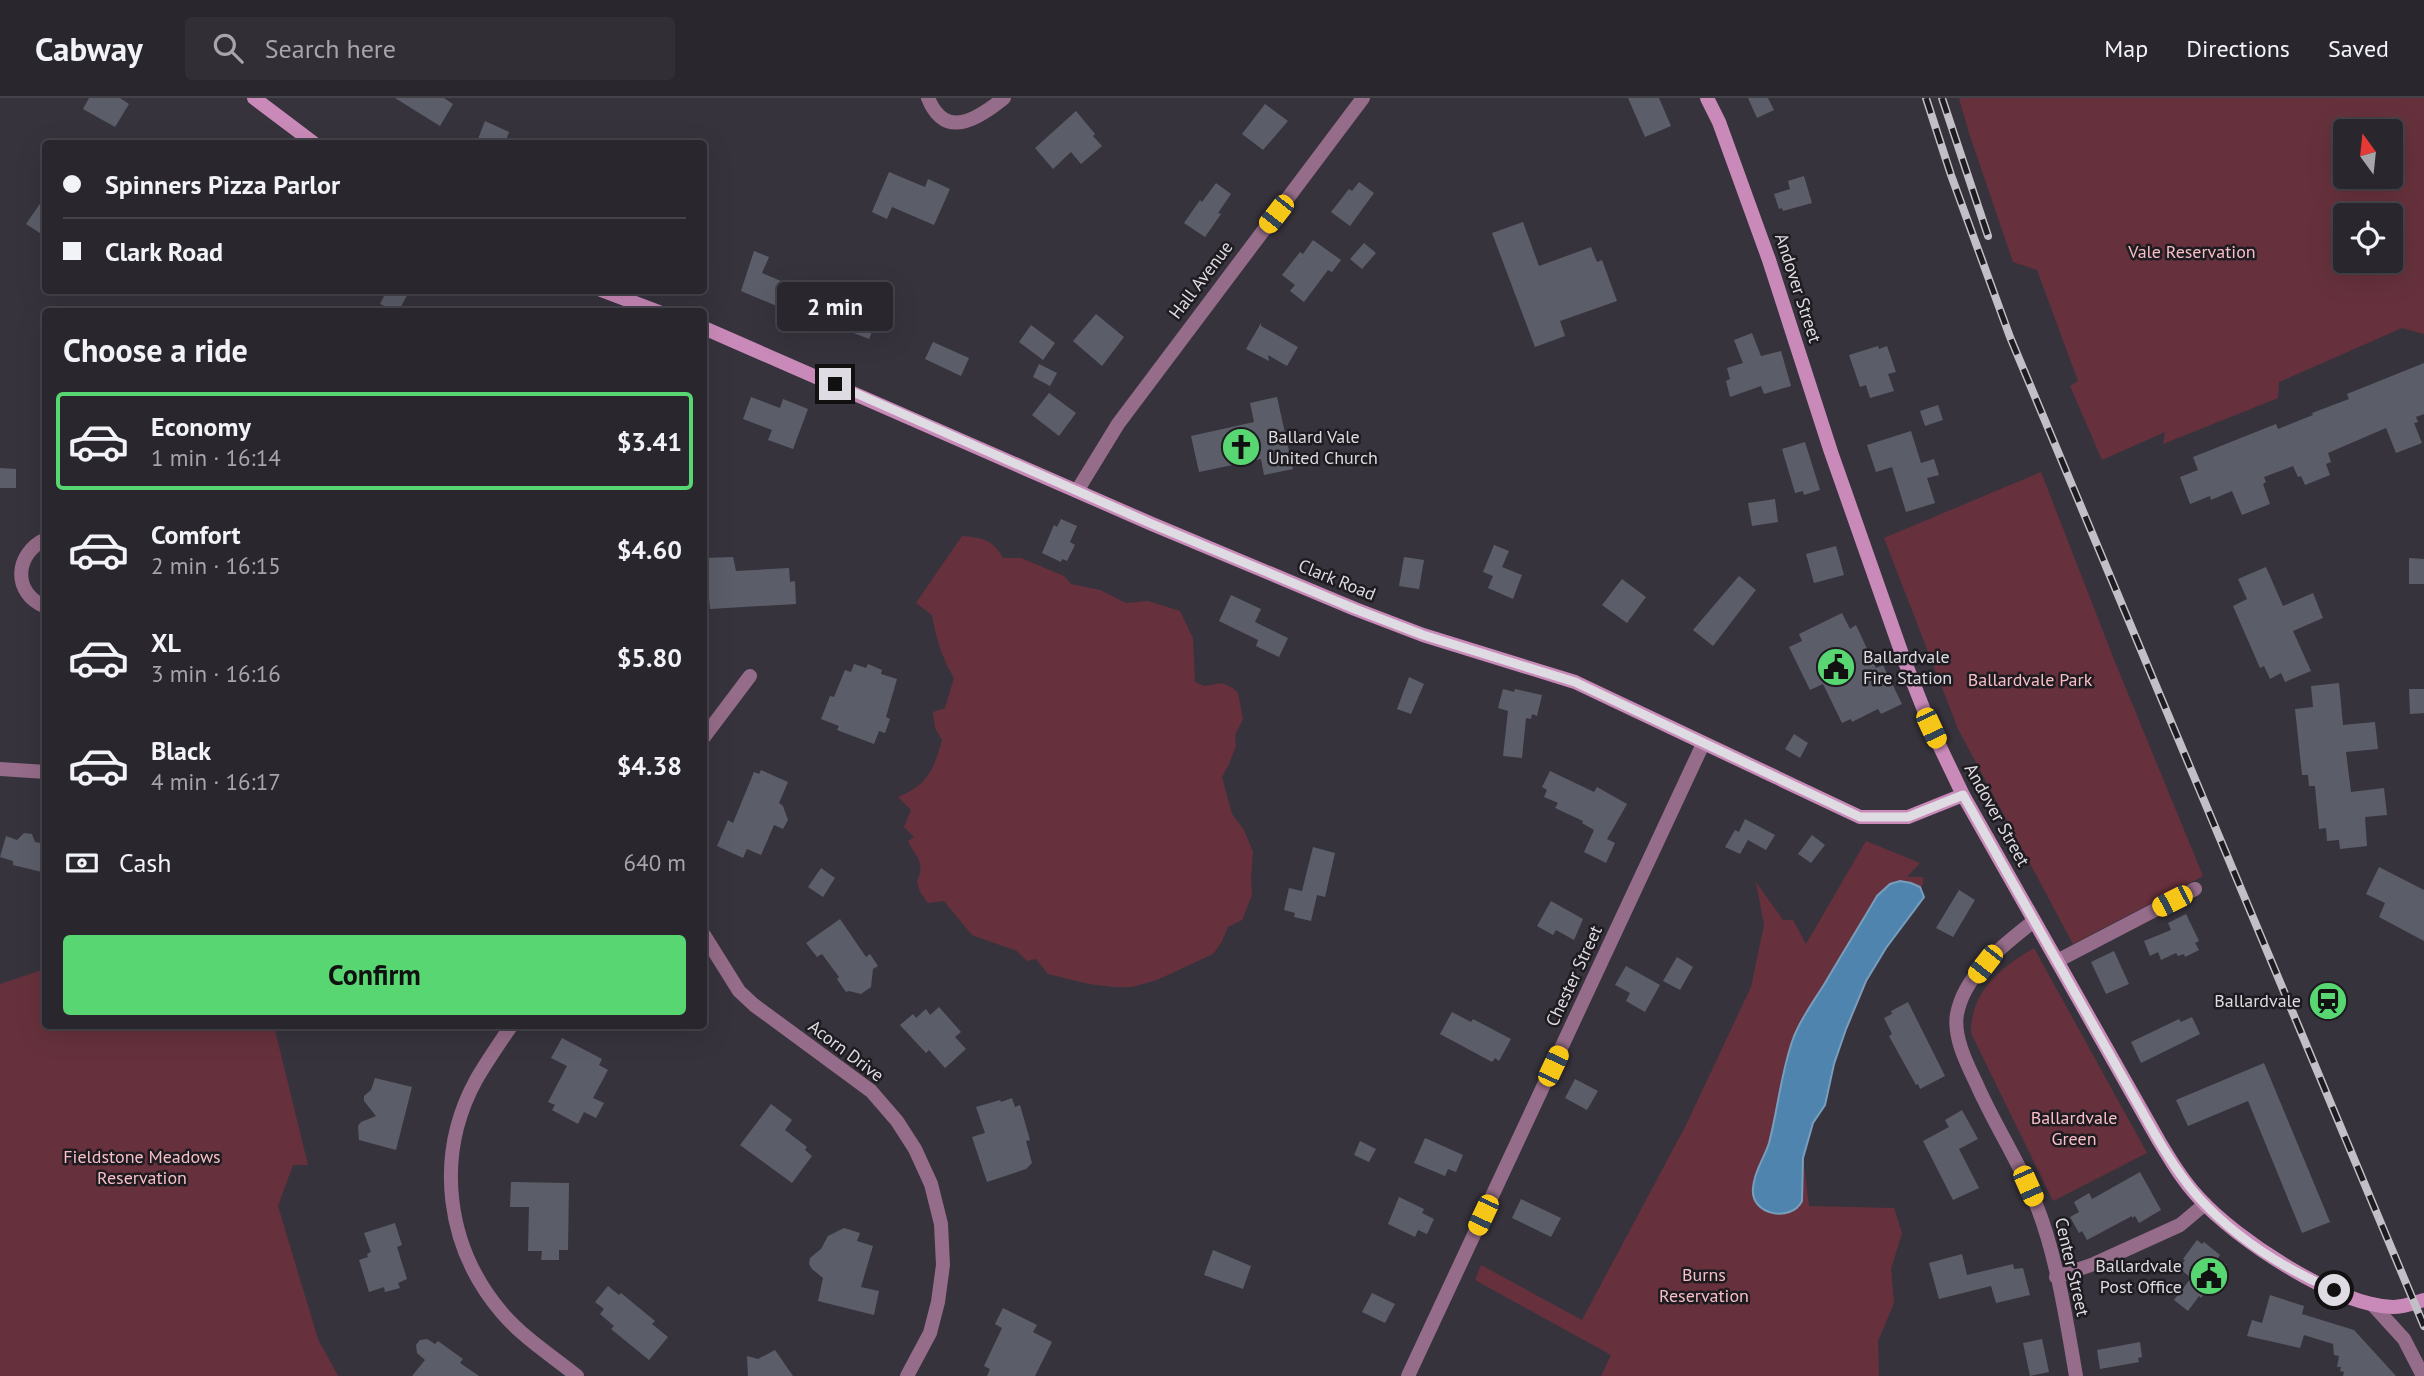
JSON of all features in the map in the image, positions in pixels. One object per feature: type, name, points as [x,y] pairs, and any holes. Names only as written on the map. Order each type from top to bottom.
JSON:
[{"type":"main road","points":[[254,98],[310,140]]},
{"type":"main road","name":"Andover Street","points":[[1707,98],[1719,122],[1769,260],[1831,452],[1903,657],[1931,728],[1963,795],[2159,1142],[2180,1174],[2205,1204],[2249,1241],[2285,1265],[2317,1282],[2372,1304],[2395,1307],[2424,1300]]},
{"type":"main road","points":[[612,294],[648,308]]},
{"type":"main road","name":"Clark Road","points":[[707,329],[1077,491],[1411,631],[1575,682],[1860,817],[1908,817],[1963,795]]},
{"type":"street","points":[[929,98],[941,116],[964,122],[979,118],[1004,98]]},
{"type":"street","name":"Hall Avenue","points":[[1077,491],[1118,424],[1360,99]]},
{"type":"street","points":[[42,540],[26,554],[21,566],[24,589],[32,599],[42,605]]},
{"type":"street","points":[[707,733],[750,676]]},
{"type":"street","name":"Chester Street","points":[[1408,1376],[1703,744]]},
{"type":"street","points":[[0,769],[42,772]]},
{"type":"street","points":[[2057,961],[2195,889]]},
{"type":"street","name":"Center Street","points":[[2034,921],[2001,949],[1974,978],[1961,1001],[1957,1027],[1979,1090],[2037,1206],[2056,1277],[2076,1376]]},
{"type":"street","name":"Acorn Drive","points":[[707,940],[739,992],[871,1091],[897,1121],[915,1149],[931,1184],[941,1224],[943,1265],[930,1333],[907,1376]]},
{"type":"street","points":[[508,1029],[475,1081],[456,1137],[451,1195],[454,1221],[472,1271],[489,1296],[523,1334],[577,1376]]},
{"type":"street","points":[[2056,1277],[2094,1264],[2180,1225],[2205,1204]]},
{"type":"street","points":[[2372,1304],[2404,1339],[2423,1376]]},
{"type":"green space","name":"Vale Reservation","points":[[1959,98],[2424,98],[2424,334],[2402,328],[2279,382],[2278,398],[2163,444],[2165,432],[2102,460],[2070,386],[2078,381],[2037,270],[2013,262]]},
{"type":"green space","name":"Ballardvale Park","points":[[2041,472],[2203,876],[2073,944],[1958,729],[1884,538]]},
{"type":"green space","points":[[962,536],[986,541],[995,547],[1003,558],[1021,558],[1064,576],[1071,584],[1100,590],[1126,603],[1148,601],[1180,611],[1193,638],[1195,682],[1204,686],[1222,683],[1238,693],[1243,719],[1235,735],[1236,746],[1222,777],[1232,814],[1244,830],[1253,852],[1252,895],[1242,920],[1228,927],[1213,954],[1157,980],[1132,987],[1089,984],[1048,974],[1036,959],[1027,961],[1017,951],[972,935],[944,901],[928,903],[920,892],[917,881],[920,864],[908,841],[914,837],[904,827],[911,810],[898,797],[916,787],[932,768],[942,740],[935,728],[933,712],[945,708],[954,678],[940,648],[932,615],[916,603]]},
{"type":"green space","name":"Burns Reservation","points":[[1866,841],[1920,863],[1907,877],[1923,877],[1923,884],[1869,977],[1847,1030],[1834,1053],[1802,1149],[1809,1206],[1894,1208],[1902,1233],[1891,1269],[1894,1303],[1878,1341],[1879,1376],[1601,1376],[1611,1355],[1475,1280],[1481,1265],[1582,1320],[1686,1125],[1751,987],[1764,925],[1756,882],[1783,920],[1793,920],[1806,944]]},
{"type":"green space","name":"Ballardvale Green","points":[[2034,948],[2147,1153],[2053,1201],[1971,1033],[1976,1005],[1990,982]]},
{"type":"green space","name":"Fieldstone Meadows Reservation","points":[[42,970],[42,1029],[275,1029],[308,1165],[293,1165],[278,1206],[318,1339],[338,1376],[0,1376],[0,984]]},
{"type":"water","points":[[1900,881],[1920,887],[1924,897],[1886,948],[1866,981],[1846,1029],[1834,1064],[1825,1105],[1813,1123],[1803,1158],[1802,1201],[1797,1208],[1781,1214],[1764,1210],[1754,1197],[1754,1182],[1769,1143],[1785,1064],[1796,1032],[1877,896],[1890,884]]},
{"type":"building","points":[[89,98],[120,98],[129,104],[115,127],[83,109]]},
{"type":"building","points":[[395,98],[444,98],[453,104],[440,126]]},
{"type":"building","points":[[1628,98],[1659,98],[1671,126],[1645,137]]},
{"type":"building","points":[[1748,98],[1768,98],[1774,110],[1757,118]]},
{"type":"building","points":[[1265,104],[1288,121],[1263,150],[1242,134]]},
{"type":"building","points":[[1076,111],[1102,146],[1081,164],[1071,152],[1053,169],[1035,148]]},
{"type":"building","points":[[485,121],[509,132],[506,140],[478,140]]},
{"type":"building","points":[[889,172],[925,187],[928,179],[950,189],[934,225],[892,207],[887,219],[872,212]]},
{"type":"building","points":[[1804,176],[1812,203],[1783,211],[1782,208],[1779,209],[1774,194],[1790,189],[1788,181]]},
{"type":"building","points":[[1359,182],[1374,193],[1350,226],[1331,212],[1349,189],[1352,191]]},
{"type":"building","points":[[1216,183],[1231,194],[1205,237],[1184,223]]},
{"type":"building","points":[[42,201],[42,234],[26,224]]},
{"type":"building","points":[[1523,222],[1539,266],[1591,247],[1597,262],[1602,260],[1617,301],[1560,321],[1565,336],[1535,347],[1492,233]]},
{"type":"building","points":[[1313,240],[1341,260],[1332,272],[1328,270],[1304,302],[1290,291],[1295,285],[1282,275]]},
{"type":"building","points":[[1364,243],[1376,253],[1362,269],[1350,259]]},
{"type":"building","points":[[754,251],[769,257],[762,273],[793,286],[784,309],[741,291]]},
{"type":"building","points":[[843,285],[863,293],[855,310],[877,319],[869,339],[831,324]]},
{"type":"building","points":[[385,294],[408,294],[400,308],[389,308],[380,304]]},
{"type":"building","points":[[1096,314],[1124,337],[1102,366],[1073,341]]},
{"type":"building","points":[[1261,323],[1261,326],[1298,347],[1287,366],[1268,355],[1269,361],[1246,349]]},
{"type":"building","points":[[1031,325],[1055,343],[1043,360],[1019,342]]},
{"type":"building","points":[[1752,333],[1761,356],[1781,351],[1791,386],[1764,394],[1761,386],[1730,397],[1726,381],[1730,379],[1727,368],[1743,363],[1734,340]]},
{"type":"building","points":[[933,342],[969,358],[961,376],[925,359]]},
{"type":"building","points":[[1878,346],[1879,349],[1887,346],[1896,372],[1888,374],[1894,391],[1870,398],[1866,385],[1860,387],[1849,355]]},
{"type":"building","points":[[2424,363],[2424,414],[2416,417],[2418,422],[2414,423],[2422,443],[2396,453],[2386,428],[2328,453],[2331,462],[2326,464],[2330,475],[2305,485],[2293,466],[2264,477],[2266,482],[2263,484],[2270,504],[2242,515],[2232,491],[2211,500],[2210,496],[2190,504],[2180,477],[2198,470],[2193,457],[2276,424],[2278,429],[2313,415],[2312,413],[2349,399],[2347,394]]},
{"type":"building","points":[[1039,364],[1057,373],[1050,386],[1033,377]]},
{"type":"building","points":[[1049,393],[1076,413],[1059,436],[1032,415]]},
{"type":"building","points":[[751,397],[780,408],[783,399],[808,409],[793,449],[768,440],[772,430],[743,419]]},
{"type":"building","name":"Ballard Vale United Church","points":[[1277,397],[1293,469],[1264,475],[1261,459],[1199,472],[1191,436],[1254,422],[1250,403]]},
{"type":"building","points":[[1938,405],[1943,420],[1925,426],[1920,411]]},
{"type":"building","points":[[1911,431],[1921,463],[1934,459],[1939,475],[1927,478],[1935,503],[1906,512],[1892,467],[1876,472],[1867,445]]},
{"type":"building","points":[[1805,442],[1820,490],[1804,495],[1803,491],[1795,493],[1782,449]]},
{"type":"building","points":[[0,468],[16,469],[16,488],[0,488]]},
{"type":"building","points":[[1775,499],[1778,522],[1752,526],[1748,503]]},
{"type":"building","points":[[1061,519],[1077,526],[1070,542],[1075,545],[1067,561],[1062,559],[1061,562],[1042,553],[1054,525],[1057,527]]},
{"type":"building","points":[[1494,545],[1509,551],[1502,567],[1522,575],[1513,599],[1488,588],[1493,576],[1483,572]]},
{"type":"building","points":[[1836,546],[1844,575],[1814,583],[1806,554]]},
{"type":"building","points":[[733,557],[736,571],[789,568],[790,582],[795,581],[796,604],[710,609],[707,558]]},
{"type":"building","points":[[1404,557],[1424,560],[1419,589],[1399,586]]},
{"type":"building","points":[[2409,558],[2424,559],[2424,584],[2409,584]]},
{"type":"building","points":[[2266,567],[2283,606],[2313,593],[2323,618],[2293,631],[2311,671],[2285,682],[2281,673],[2270,679],[2264,666],[2260,668],[2233,606],[2247,599],[2238,579]]},
{"type":"building","points":[[1739,576],[1756,590],[1713,646],[1693,630]]},
{"type":"building","points":[[1622,579],[1646,597],[1627,623],[1602,605]]},
{"type":"building","points":[[1231,595],[1261,609],[1255,622],[1288,638],[1279,657],[1256,646],[1258,640],[1219,621]]},
{"type":"building","name":"Ballardvale Fire Station","points":[[1842,613],[1850,629],[1856,625],[1876,668],[1883,665],[1902,704],[1881,714],[1878,709],[1852,722],[1851,719],[1842,723],[1823,684],[1810,690],[1789,647],[1802,641],[1799,634]]},
{"type":"building","points":[[854,664],[866,668],[868,664],[882,670],[881,674],[897,679],[886,717],[890,719],[885,733],[879,731],[874,744],[837,730],[839,726],[821,719],[845,670],[851,672]]},
{"type":"building","points":[[1409,677],[1424,684],[1411,714],[1397,709]]},
{"type":"building","points":[[2339,683],[2343,725],[2375,722],[2378,749],[2346,752],[2351,792],[2384,788],[2387,815],[2365,817],[2367,846],[2340,849],[2339,840],[2327,841],[2326,828],[2319,829],[2315,786],[2309,786],[2308,775],[2302,775],[2295,709],[2313,707],[2311,686]]},
{"type":"building","points":[[1503,689],[1542,695],[1537,716],[1532,714],[1531,719],[1526,718],[1522,758],[1503,756],[1508,711],[1498,708]]},
{"type":"building","points":[[2409,689],[2424,689],[2424,713],[2410,714]]},
{"type":"building","points":[[1794,734],[1808,743],[1800,758],[1785,749]]},
{"type":"building","points":[[761,770],[788,782],[779,803],[783,806],[788,820],[783,829],[774,825],[761,855],[747,849],[743,858],[717,846],[728,820],[733,823],[754,772],[759,774]]},
{"type":"building","points":[[1550,771],[1594,792],[1597,787],[1627,804],[1607,839],[1615,843],[1606,863],[1584,852],[1594,830],[1582,823],[1583,821],[1555,808],[1558,803],[1544,797],[1547,790],[1542,787]]},
{"type":"building","points":[[1745,819],[1775,835],[1766,850],[1748,840],[1740,854],[1725,847],[1735,830],[1739,832]]},
{"type":"building","points":[[24,833],[32,834],[35,842],[42,843],[42,872],[13,865],[13,861],[0,857],[6,836],[17,840]]},
{"type":"building","points":[[1812,835],[1825,845],[1811,863],[1798,854]]},
{"type":"building","points":[[1313,847],[1335,853],[1325,897],[1317,895],[1311,921],[1294,917],[1295,913],[1284,910],[1289,888],[1302,891]]},
{"type":"building","points":[[2379,867],[2424,890],[2424,941],[2379,917],[2385,903],[2366,894]]},
{"type":"building","points":[[821,868],[835,878],[823,897],[808,887]]},
{"type":"building","points":[[1959,890],[1975,900],[1953,937],[1936,928]]},
{"type":"building","points":[[1551,901],[1583,919],[1574,940],[1556,930],[1553,935],[1537,926]]},
{"type":"building","points":[[2186,914],[2199,941],[2195,943],[2199,950],[2185,957],[2184,954],[2178,956],[2176,953],[2161,960],[2158,952],[2150,956],[2144,941],[2171,930],[2168,923]]},
{"type":"building","points":[[840,919],[866,957],[870,954],[878,966],[873,969],[871,987],[861,994],[846,992],[822,954],[817,957],[806,943]]},
{"type":"building","points":[[2114,951],[2129,984],[2106,994],[2091,962]]},
{"type":"building","points":[[1677,957],[1693,967],[1680,990],[1663,981]]},
{"type":"building","points":[[1626,966],[1660,985],[1645,1012],[1626,1001],[1630,993],[1615,985]]},
{"type":"building","points":[[1908,1002],[1945,1076],[1920,1089],[1889,1036],[1892,1034],[1884,1018]]},
{"type":"building","points":[[939,1007],[961,1032],[955,1037],[966,1049],[945,1068],[929,1050],[926,1053],[900,1025],[913,1014],[916,1018],[926,1009],[930,1015]]},
{"type":"building","points":[[1452,1012],[1471,1022],[1473,1019],[1511,1039],[1499,1061],[1495,1058],[1492,1062],[1440,1034]]},
{"type":"building","points":[[2192,1017],[2200,1034],[2141,1063],[2131,1042],[2179,1019],[2181,1022]]},
{"type":"building","points":[[562,1038],[602,1059],[599,1065],[608,1070],[593,1098],[604,1103],[596,1118],[584,1112],[578,1124],[552,1110],[555,1105],[548,1102],[567,1066],[551,1058]]},
{"type":"building","points":[[2264,1063],[2330,1222],[2302,1233],[2248,1101],[2188,1126],[2176,1100]]},
{"type":"building","points":[[375,1078],[412,1087],[396,1150],[359,1140],[358,1126],[376,1116],[364,1101],[364,1096],[371,1090]]},
{"type":"building","points":[[1575,1079],[1598,1091],[1587,1110],[1565,1098]]},
{"type":"building","points":[[1012,1098],[1015,1107],[1020,1105],[1030,1140],[1026,1141],[1032,1163],[1026,1169],[987,1182],[972,1137],[985,1133],[976,1107]]},
{"type":"building","points":[[771,1104],[792,1120],[785,1130],[807,1147],[805,1150],[812,1156],[792,1183],[740,1145]]},
{"type":"building","points":[[1962,1110],[1978,1139],[1959,1149],[1979,1188],[1953,1200],[1923,1141],[1949,1127],[1945,1120]]},
{"type":"building","points":[[1425,1138],[1463,1155],[1456,1172],[1448,1169],[1445,1176],[1414,1163]]},
{"type":"building","points":[[1360,1141],[1376,1149],[1369,1162],[1354,1155]]},
{"type":"building","points":[[2140,1172],[2161,1210],[2139,1223],[2135,1216],[2132,1216],[2087,1240],[2082,1231],[2079,1233],[2070,1217],[2079,1212],[2074,1202],[2089,1193],[2092,1199]]},
{"type":"building","points":[[511,1182],[569,1183],[568,1250],[559,1250],[559,1260],[541,1260],[542,1251],[528,1251],[529,1207],[510,1207]]},
{"type":"building","points":[[1399,1197],[1424,1209],[1422,1213],[1434,1219],[1427,1234],[1418,1230],[1415,1237],[1388,1224]]},
{"type":"building","points":[[1521,1199],[1561,1218],[1551,1237],[1512,1218]]},
{"type":"building","points":[[395,1223],[402,1245],[397,1247],[407,1279],[398,1283],[400,1288],[385,1292],[384,1287],[369,1292],[359,1260],[368,1257],[367,1254],[371,1252],[364,1233]]},
{"type":"building","points":[[844,1228],[860,1233],[857,1241],[873,1246],[861,1287],[879,1291],[874,1315],[818,1301],[823,1278],[812,1269],[810,1258],[821,1249],[828,1236]]},
{"type":"building","name":"Ballardvale Post Office","points":[[2197,1240],[2202,1244],[2204,1242],[2220,1255],[2218,1258],[2227,1265],[2188,1311],[2174,1300],[2191,1278],[2179,1268]]},
{"type":"building","points":[[1213,1250],[1251,1266],[1243,1289],[1204,1275]]},
{"type":"building","points":[[1962,1254],[1967,1275],[2013,1264],[2014,1269],[2023,1268],[2030,1295],[1996,1303],[1991,1286],[1939,1299],[1929,1263]]},
{"type":"building","points":[[608,1286],[619,1295],[621,1293],[655,1321],[652,1324],[668,1337],[649,1360],[611,1329],[614,1326],[600,1314],[604,1309],[595,1302]]},
{"type":"building","points":[[1372,1293],[1395,1304],[1385,1323],[1362,1312]]},
{"type":"building","points":[[2270,1295],[2304,1306],[2302,1314],[2354,1330],[2396,1376],[2343,1376],[2341,1367],[2337,1367],[2339,1356],[2334,1355],[2333,1344],[2304,1335],[2300,1348],[2247,1336],[2252,1320],[2262,1323]]},
{"type":"building","points":[[1003,1308],[1037,1325],[1033,1332],[1052,1342],[1035,1376],[987,1376],[990,1369],[984,1366],[1002,1328],[995,1324]]},
{"type":"building","points":[[427,1339],[435,1344],[438,1341],[463,1359],[460,1363],[479,1376],[412,1376],[425,1360],[417,1353],[416,1345],[420,1340]]},
{"type":"building","points":[[2042,1339],[2049,1372],[2030,1376],[2023,1343]]},
{"type":"building","points":[[2140,1342],[2142,1357],[2138,1358],[2139,1362],[2100,1369],[2097,1350]]},
{"type":"building","points":[[775,1350],[793,1376],[748,1376],[747,1356],[758,1359]]},
{"type":"railway","points":[[1926,98],[2010,337],[2424,1326]]},
{"type":"railway","points":[[1942,98],[1988,236]]},
{"type":"place","name":"Ballard Vale United Church","points":[[1241,447]]},
{"type":"place","name":"Ballardvale Fire Station","points":[[1836,667]]},
{"type":"place","name":"Ballardvale","points":[[2328,1001]]},
{"type":"place","name":"Ballardvale Post Office","points":[[2209,1276]]},
{"type":"route","points":[[835,384],[1152,524],[1355,609],[1423,635],[1575,682],[1860,817],[1908,817],[1963,795],[2180,1174],[2205,1204],[2249,1241],[2285,1265],[2334,1290]]}]
